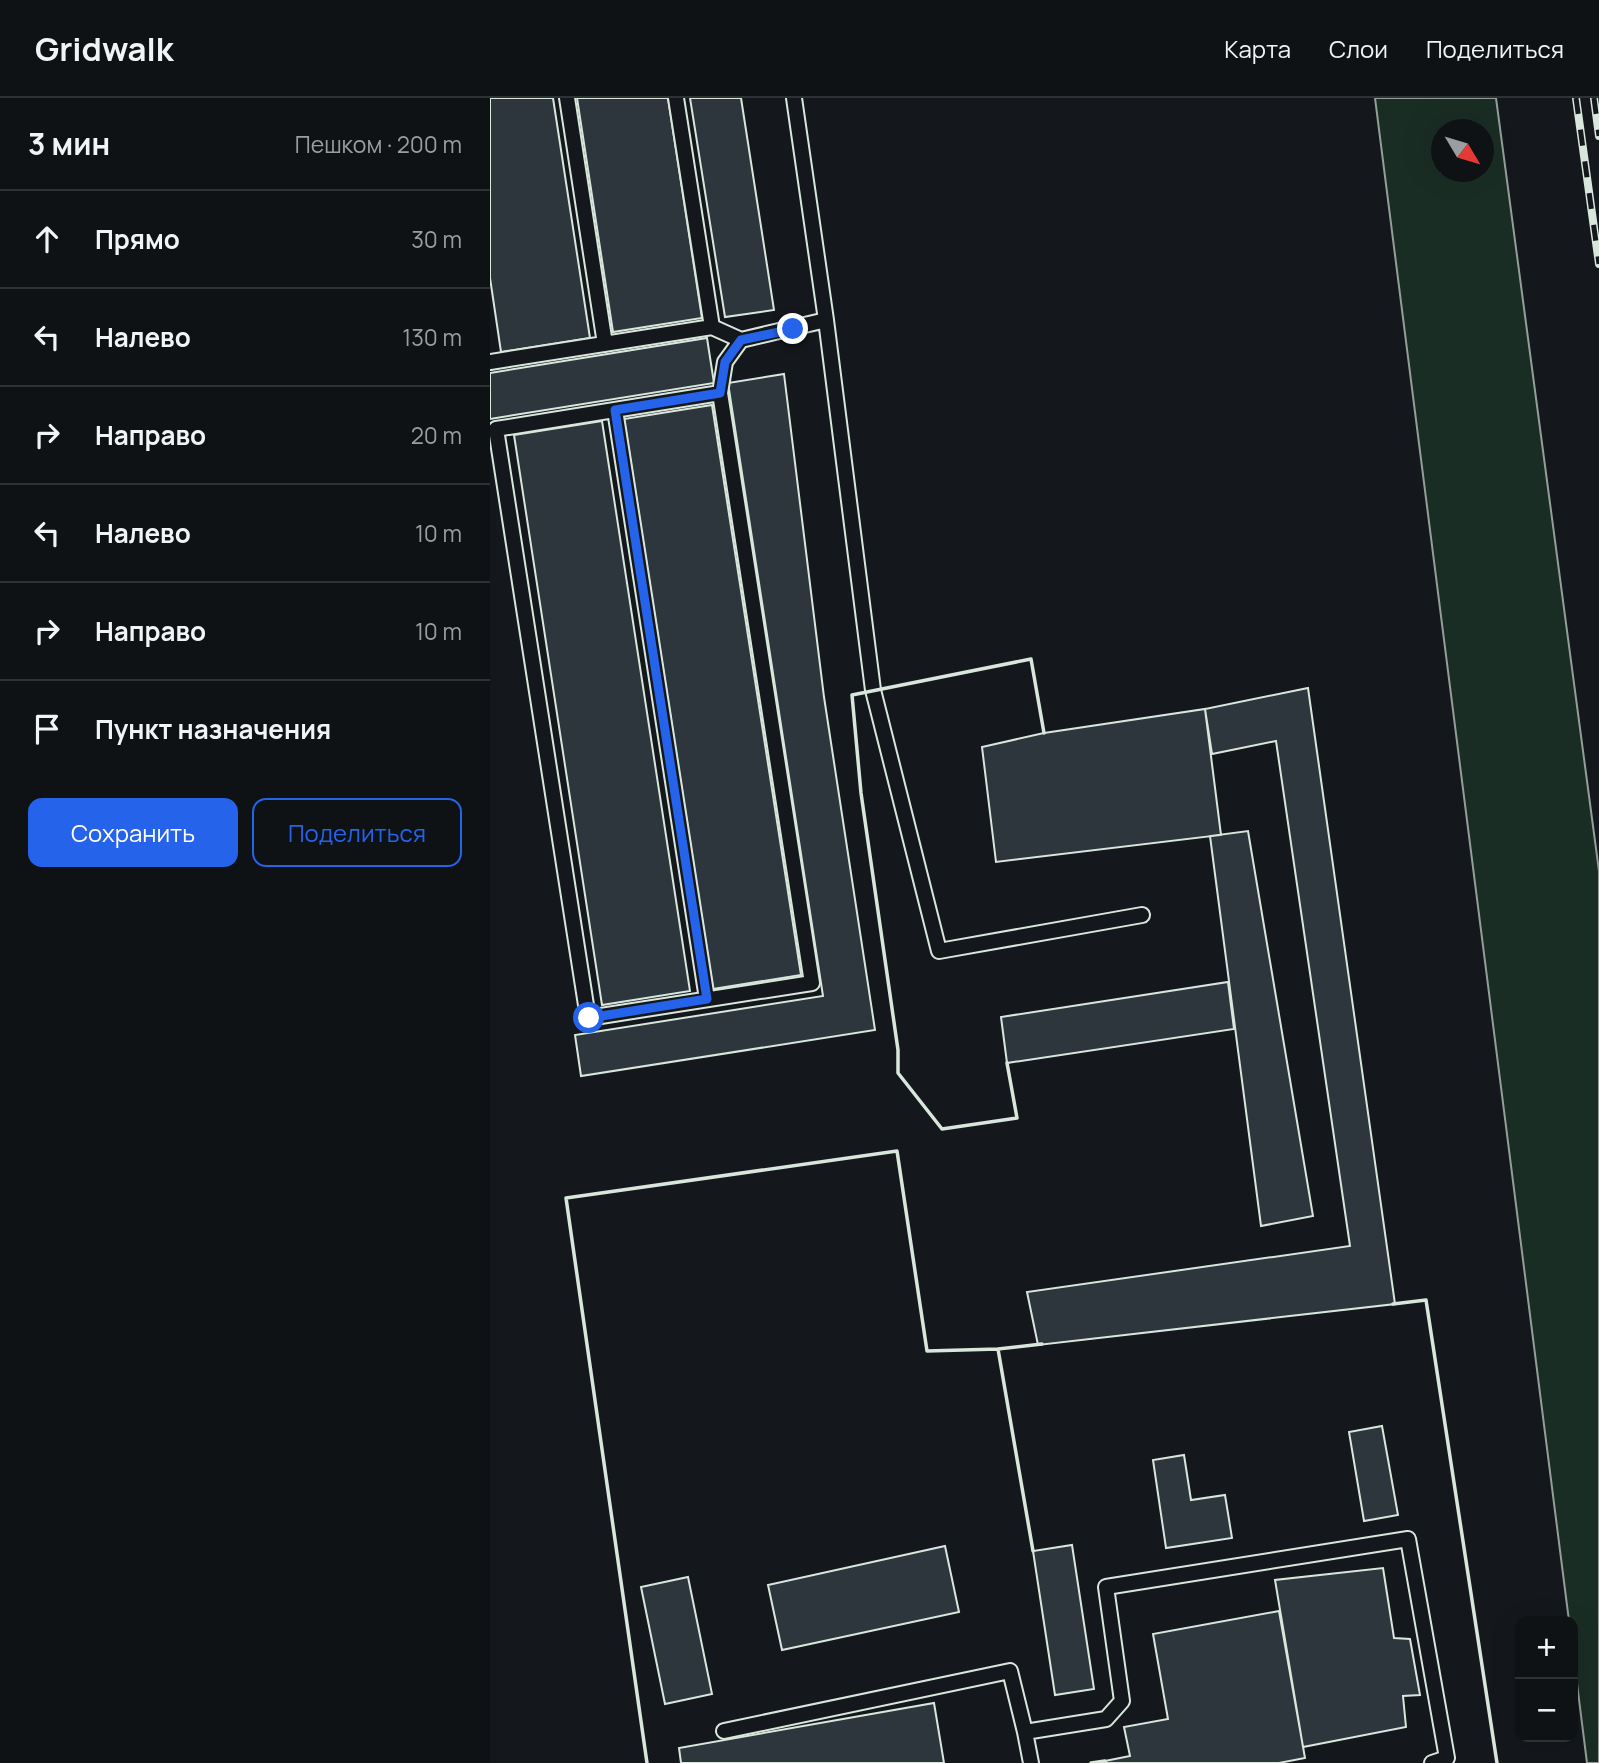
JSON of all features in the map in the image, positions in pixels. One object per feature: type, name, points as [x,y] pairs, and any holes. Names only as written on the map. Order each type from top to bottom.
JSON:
[{"type":"lane","points":[[567,98],[605,344]]},
{"type":"lane","points":[[676,98],[712,327]]},
{"type":"lane","points":[[794,98],[826,320],[873,690],[939,951],[1142,915]]},
{"type":"lane","points":[[490,362],[712,327],[741,340],[826,320]]},
{"type":"lane","points":[[720,393],[496,429],[589,1018],[812,983],[720,393],[725,362],[741,340]]},
{"type":"lane","points":[[615,410],[707,999]]},
{"type":"lane","points":[[1025,1732],[1106,1719],[1122,1701],[1106,1587],[1408,1539],[1447,1758],[1432,1763]]},
{"type":"lane","points":[[724,1731],[1010,1671],[1031,1763]]},
{"type":"green space","points":[[1375,98],[1496,98],[1599,871],[1599,1763],[1587,1763],[1578,1692],[1578,1616],[1568,1616]]},
{"type":"building","points":[[490,98],[553,98],[590,338],[501,352],[490,278]]},
{"type":"building","points":[[577,98],[668,98],[702,318],[613,332]]},
{"type":"building","points":[[690,98],[741,98],[774,310],[725,317]]},
{"type":"building","points":[[707,338],[714,383],[490,419],[490,373]]},
{"type":"building","points":[[784,374],[824,697],[875,1030],[581,1076],[575,1035],[823,996],[728,383]]},
{"type":"building","points":[[712,405],[801,975],[713,989],[624,419]]},
{"type":"building","points":[[602,421],[690,991],[602,1005],[514,435]]},
{"type":"building","points":[[1308,688],[1395,1304],[1038,1345],[1027,1292],[1350,1246],[1276,741],[1212,754],[1205,709]]},
{"type":"building","points":[[1205,709],[1221,835],[996,862],[982,747],[1044,733]]},
{"type":"building","points":[[1248,831],[1313,1216],[1261,1226],[1210,836]]},
{"type":"building","points":[[1228,982],[1234,1029],[1007,1063],[1001,1017]]},
{"type":"building","points":[[1382,1426],[1398,1515],[1364,1521],[1349,1432]]},
{"type":"building","points":[[1184,1455],[1191,1500],[1225,1495],[1232,1538],[1166,1548],[1153,1460]]},
{"type":"building","points":[[1072,1545],[1094,1689],[1055,1695],[1033,1551]]},
{"type":"building","points":[[945,1546],[959,1612],[782,1650],[768,1585]]},
{"type":"building","points":[[1383,1568],[1394,1638],[1410,1639],[1420,1695],[1403,1696],[1406,1727],[1303,1747],[1275,1580]]},
{"type":"building","points":[[688,1577],[712,1694],[665,1704],[641,1587]]},
{"type":"building","points":[[1279,1611],[1305,1758],[1279,1763],[1106,1763],[1105,1761],[1130,1756],[1124,1727],[1168,1719],[1153,1634]]},
{"type":"building","points":[[934,1703],[944,1763],[681,1763],[679,1748]]},
{"type":"railway","points":[[1576,98],[1599,264]]},
{"type":"railway","points":[[1594,98],[1599,136]]},
{"type":"wall","points":[[1007,1063],[1017,1118],[942,1129],[898,1073],[898,1050],[861,793],[852,695],[1031,659],[1044,733]]},
{"type":"wall","points":[[647,1763],[566,1198],[897,1151],[927,1351],[998,1349]]},
{"type":"wall","points":[[1393,1304],[1426,1300],[1497,1763]]},
{"type":"wall","points":[[1033,1551],[998,1349],[1042,1344]]},
{"type":"wall","points":[[1091,1763],[1105,1761]]},
{"type":"route","points":[[589,1018],[707,999],[615,410],[720,393],[725,362],[741,340],[793,329]]}]
